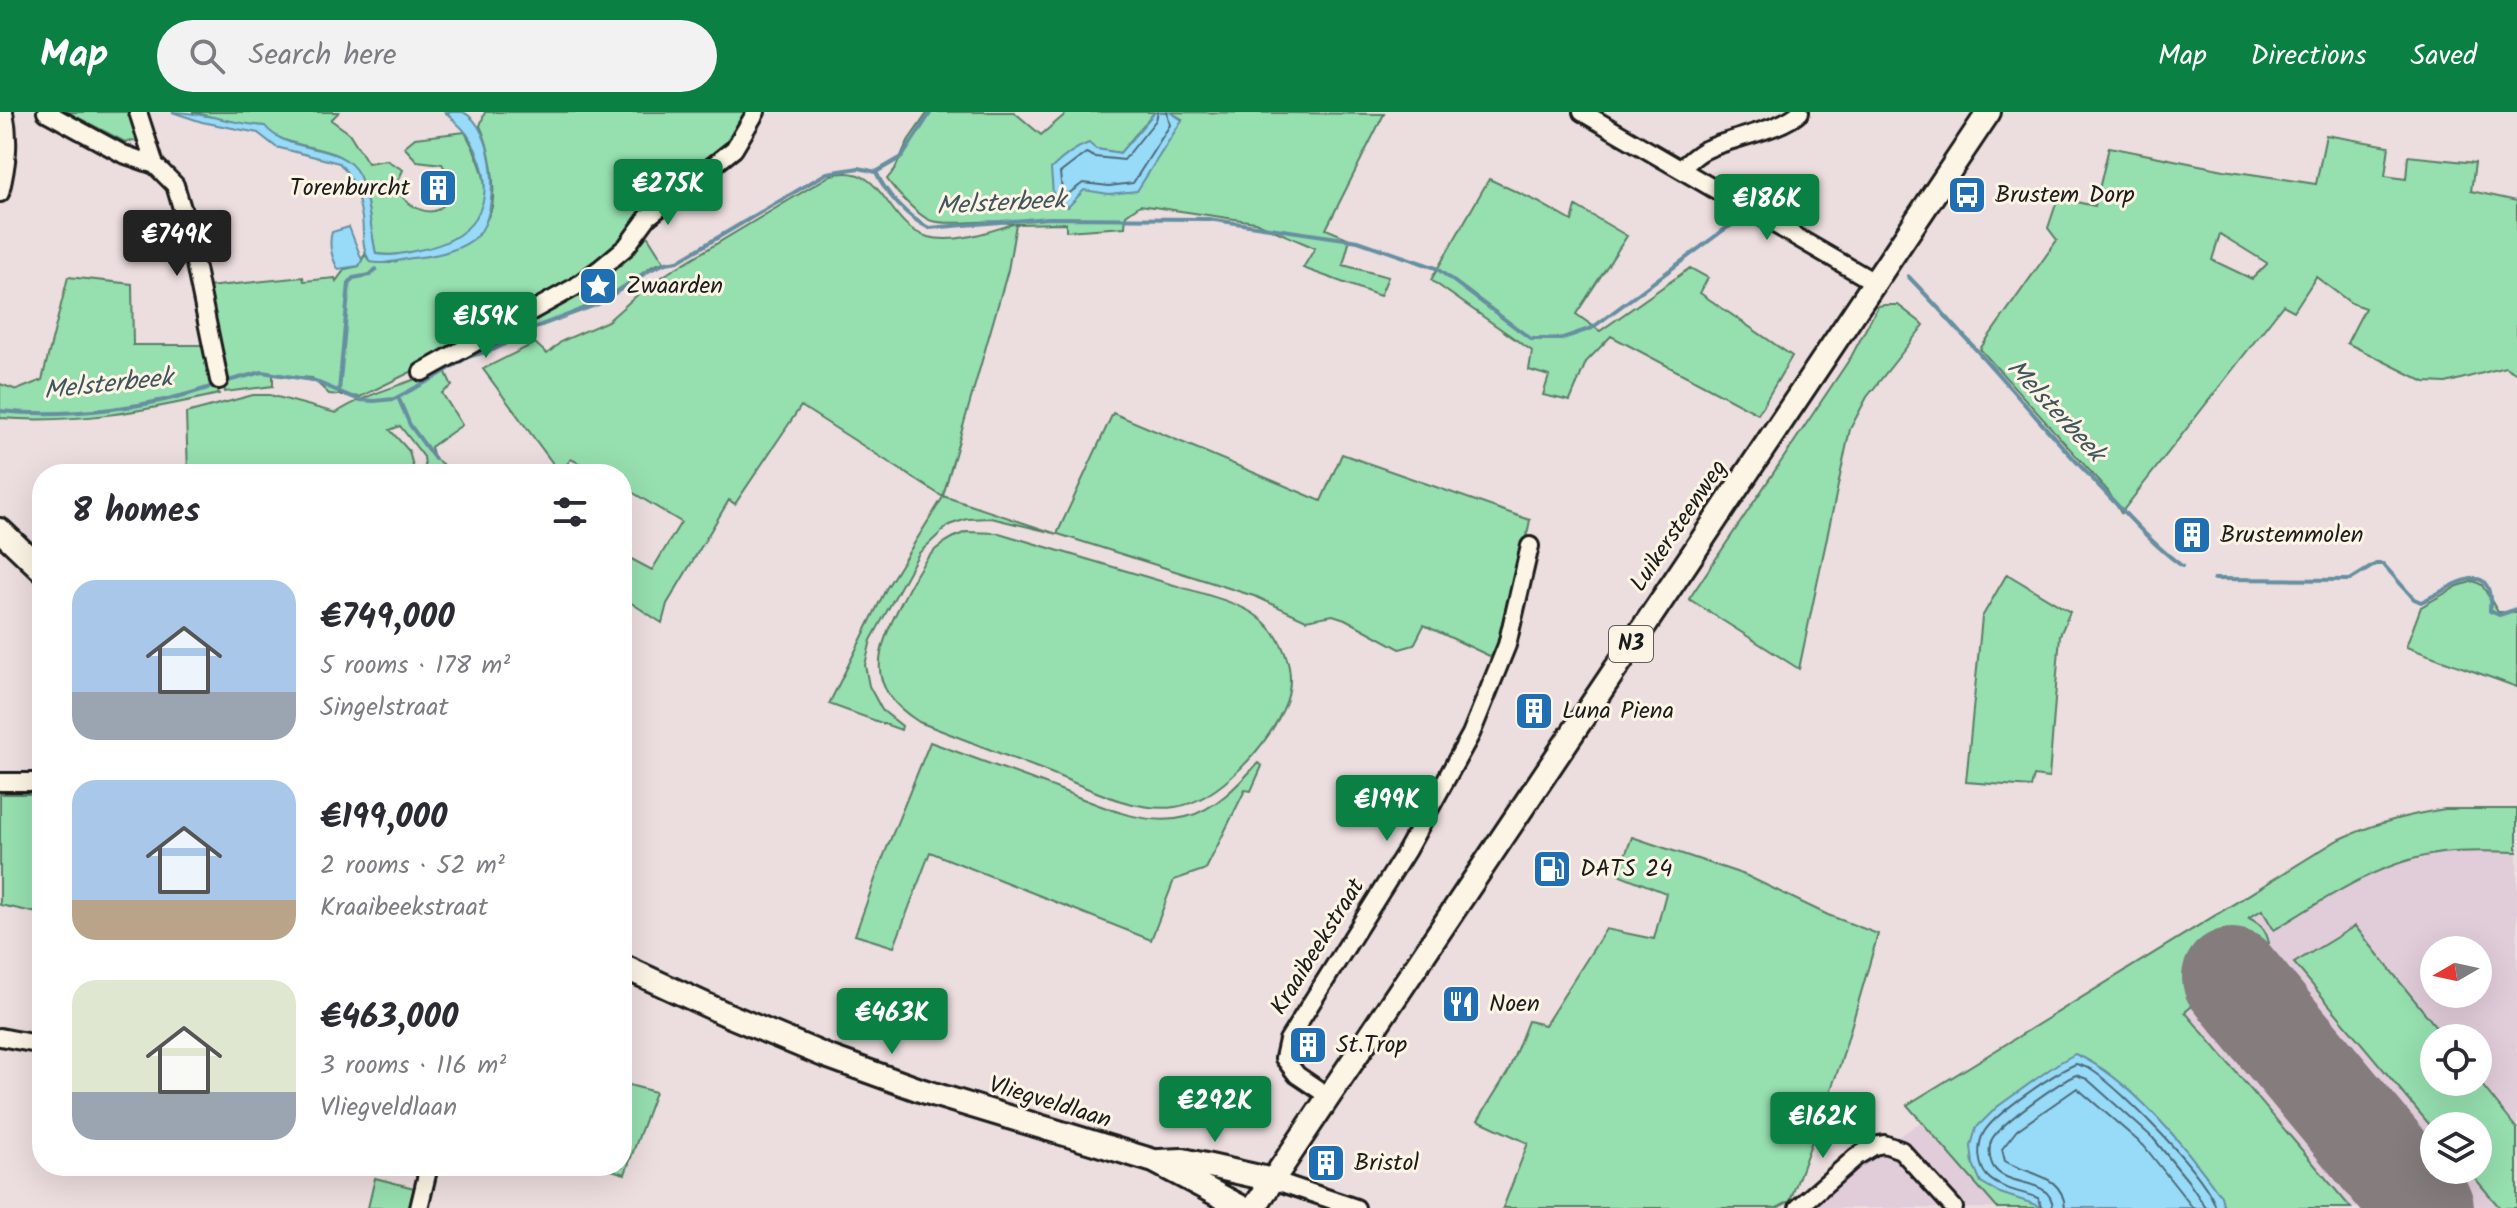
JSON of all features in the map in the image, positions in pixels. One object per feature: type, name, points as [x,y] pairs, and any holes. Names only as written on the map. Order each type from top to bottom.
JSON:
[{"type":"main road","name":"Luikersteenweg","points":[[1254,1208],[1989,112]]},
{"type":"main road","points":[[0,530],[32,560]]},
{"type":"main road","name":"Vliegveldlaan","points":[[632,971],[838,1061],[948,1099],[1154,1161],[1243,1208]]},
{"type":"main road","name":"Vliegveldlaan","points":[[1154,1161],[1183,1160],[1273,1180]]},
{"type":"street","points":[[0,193],[8,155],[9,133],[4,112]]},
{"type":"street","points":[[46,112],[123,154],[155,165],[175,185],[187,225],[219,380]]},
{"type":"street","points":[[138,112],[155,165]]},
{"type":"street","points":[[422,372],[575,287],[626,247],[648,217],[734,149],[756,112]]},
{"type":"street","points":[[1582,112],[1874,282]]},
{"type":"street","points":[[1680,169],[1703,151],[1786,121],[1800,112]]},
{"type":"street","name":"Kraaibeekstraat","points":[[1328,1096],[1297,1075],[1284,1058],[1288,1040],[1407,850],[1471,734],[1507,645],[1530,546]]},
{"type":"street","points":[[0,782],[32,782]]},
{"type":"street","points":[[0,1037],[32,1043]]},
{"type":"street","points":[[1798,1208],[1856,1157],[1884,1144],[1901,1150],[1954,1208]]},
{"type":"street","points":[[419,1208],[427,1176]]},
{"type":"street","points":[[1273,1180],[1356,1208]]},
{"type":"shaded area","points":[[2445,809],[2517,809],[2517,1208],[1808,1208],[1866,1159],[1922,1121],[1907,1105],[2336,841],[2370,825]]},
{"type":"green space","points":[[67,112],[130,112],[139,137],[136,141],[125,142]]},
{"type":"green space","points":[[192,112],[339,112],[331,120],[349,133],[368,163],[386,160],[403,170],[395,188],[412,205],[426,211],[441,208],[447,201],[453,182],[442,164],[417,161],[404,147],[415,138],[465,132],[483,175],[485,190],[482,207],[474,222],[446,243],[410,253],[376,254],[365,192],[351,164],[327,152],[286,141],[264,126],[240,124]]},
{"type":"green space","points":[[485,112],[748,112],[732,141],[572,282],[423,366],[360,397],[329,394],[312,378],[273,375],[273,386],[225,392],[208,287],[303,277],[304,281],[335,278],[336,281],[345,269],[359,266],[365,254],[370,262],[390,263],[478,235],[490,213],[493,197],[491,165],[480,126]]},
{"type":"green space","points":[[928,112],[1014,112],[1041,135],[1068,112],[1155,112],[1120,153],[1096,149],[1084,190],[1182,119],[1170,112],[1384,114],[1326,229],[1350,239],[1343,265],[1388,277],[1380,296],[1303,268],[1315,248],[1255,222],[1140,205],[1126,215],[1125,227],[1066,231],[1066,223],[1016,224],[1008,270],[943,496],[1054,533],[991,518],[967,519],[949,525],[919,553],[871,640],[865,665],[869,686],[882,710],[902,726],[901,730],[829,704],[886,589],[943,497],[801,406],[735,504],[729,500],[667,604],[662,623],[632,604],[632,559],[652,570],[681,522],[632,492],[632,464],[581,464],[571,459],[567,464],[553,464],[483,369],[535,343],[547,354],[562,341],[608,321],[644,289],[671,271],[831,175],[849,173],[863,177],[874,185],[902,220],[928,237],[960,238],[1013,224],[932,221],[914,209],[887,179]]},
{"type":"green space","points":[[2326,135],[2389,146],[2385,176],[2406,179],[2408,156],[2475,163],[2471,191],[2517,201],[2517,374],[2505,367],[2446,383],[2425,382],[2347,343],[2365,308],[2351,303],[2316,277],[2294,311],[2283,305],[2121,513],[2108,491],[1980,349],[2057,240],[2048,228],[2058,198],[2095,206],[2109,147],[2224,170],[2316,184]],"holes":[[[2220,234],[2267,263],[2252,279],[2212,260]]]},
{"type":"green space","points":[[1489,179],[1572,221],[1576,206],[1627,236],[1576,314],[1600,331],[1690,268],[1708,278],[1700,293],[1792,356],[1758,414],[1611,336],[1586,362],[1570,401],[1543,395],[1549,376],[1529,370],[1532,351],[1431,280]]},
{"type":"green space","points":[[645,232],[664,262],[653,266],[606,298],[444,368],[452,386],[442,393],[462,425],[431,447],[434,458],[442,464],[425,464],[424,457],[400,426],[390,430],[409,451],[412,464],[188,464],[186,413],[253,395],[270,395],[336,413],[361,399],[443,368]]},
{"type":"green space","points":[[68,277],[132,284],[133,345],[209,345],[219,394],[83,418],[0,418],[0,384],[17,390],[42,380]]},
{"type":"green space","points":[[1898,305],[1924,325],[1867,397],[1850,429],[1799,669],[1689,599],[1851,357],[1878,306]]},
{"type":"green space","points":[[1113,413],[1321,501],[1342,454],[1530,520],[1511,613],[1496,659],[1424,625],[1414,645],[1400,649],[1345,619],[1333,615],[1306,620],[1257,597],[1057,534]]},
{"type":"green space","points":[[966,532],[999,533],[1214,597],[1258,617],[1275,634],[1289,667],[1286,702],[1269,735],[1241,768],[1209,794],[1175,807],[1159,808],[1110,797],[919,722],[889,695],[882,681],[881,652],[893,619],[926,559],[942,544]]},
{"type":"green space","points":[[2007,574],[2070,612],[2060,635],[2049,778],[2034,776],[2031,787],[1966,782],[1982,617]]},
{"type":"green space","points":[[2474,581],[2482,585],[2498,612],[2517,612],[2517,687],[2406,647],[2421,607],[2458,586]]},
{"type":"green space","points":[[930,742],[1114,811],[1150,819],[1168,820],[1197,814],[1226,795],[1258,763],[1262,766],[1251,791],[1245,790],[1206,869],[1174,880],[1151,940],[930,852],[894,947],[855,935]]},
{"type":"green space","points":[[0,794],[32,794],[32,912],[0,905]]},
{"type":"green space","points":[[2445,809],[2517,809],[2517,852],[2451,852],[2397,864],[2354,882],[2274,930],[2262,910],[2249,918],[2262,928],[2269,943],[2185,1012],[2351,1208],[1997,1208],[1907,1105],[2336,841],[2389,821]]},
{"type":"green space","points":[[1632,837],[1745,875],[1828,915],[1878,934],[1841,1062],[1790,1201],[1777,1208],[1503,1208],[1528,1143],[1478,1120],[1508,1072],[1528,1021],[1545,1025],[1606,929],[1654,939],[1666,893],[1618,874]]},
{"type":"green space","points":[[2355,926],[2434,1024],[2420,1024],[2420,1096],[2491,1096],[2517,1129],[2517,1208],[2500,1208],[2480,1184],[2492,1184],[2492,1112],[2420,1113],[2294,963]]},
{"type":"green space","points":[[632,1086],[655,1092],[632,1155]]},
{"type":"green space","points":[[375,1178],[418,1189],[413,1208],[368,1208]]},
{"type":"water","points":[[172,112],[265,126],[287,141],[328,152],[351,164],[362,183],[376,254],[387,255],[441,244],[459,235],[472,223],[480,208],[484,192],[478,155],[467,134],[445,112],[463,112],[474,121],[488,151],[492,190],[490,209],[477,236],[463,245],[430,256],[386,263],[370,262],[364,246],[357,196],[348,174],[339,163],[276,147],[258,133],[202,122]]},
{"type":"water","points":[[1155,112],[1170,112],[1182,120],[1137,191],[1109,194],[1084,190],[1068,207],[1053,194],[1051,169],[1064,157],[1089,143],[1096,149],[1120,153]]},
{"type":"water","points":[[349,227],[362,260],[359,266],[338,269],[331,251],[332,232]]},
{"type":"water","points":[[2075,1054],[2116,1079],[2156,1116],[2221,1196],[2224,1208],[2046,1208],[2000,1193],[1981,1182],[1973,1164],[1971,1146],[1976,1128],[1997,1107]]},
{"type":"waterway","points":[[876,172],[902,157],[931,112]]},
{"type":"waterway","name":"Melsterbeek","points":[[224,382],[262,372],[312,380],[359,400],[394,399],[468,357],[495,349],[541,325],[598,304],[650,270],[678,261],[827,173],[859,168],[876,172]]},
{"type":"waterway","name":"Melsterbeek","points":[[876,172],[898,204],[929,228],[1049,218],[1208,219],[1358,241],[1436,268],[1531,339],[1560,339],[1592,328],[1741,220]]},
{"type":"waterway","points":[[339,391],[349,283],[353,278],[370,275],[376,269]]},
{"type":"waterway","name":"Melsterbeek","points":[[1908,276],[2102,489],[2150,539],[2182,566]]},
{"type":"waterway","name":"Melsterbeek","points":[[0,411],[53,413],[110,409],[165,400],[216,385]]},
{"type":"waterway","points":[[398,397],[410,425],[435,459]]},
{"type":"waterway","name":"Melsterbeek","points":[[2214,579],[2350,580],[2376,564],[2383,564],[2414,599],[2421,602],[2455,584],[2477,579],[2485,583],[2490,611],[2499,615],[2517,609]]},
{"type":"runway","points":[[2232,978],[2424,1208]]},
{"type":"place","name":"Torenburcht","points":[[438,188]]},
{"type":"place","name":"Brustem Dorp","points":[[1967,195]]},
{"type":"place","name":"Zwaarden","points":[[598,286]]},
{"type":"place","name":"Brustemmolen","points":[[2192,535]]},
{"type":"place","name":"Luna Piena","points":[[1534,711]]},
{"type":"place","name":"DATS 24","points":[[1552,869]]},
{"type":"place","name":"Noen","points":[[1461,1004]]},
{"type":"place","name":"St.Trop","points":[[1308,1045]]},
{"type":"place","name":"Bristol","points":[[1326,1163]]}]
